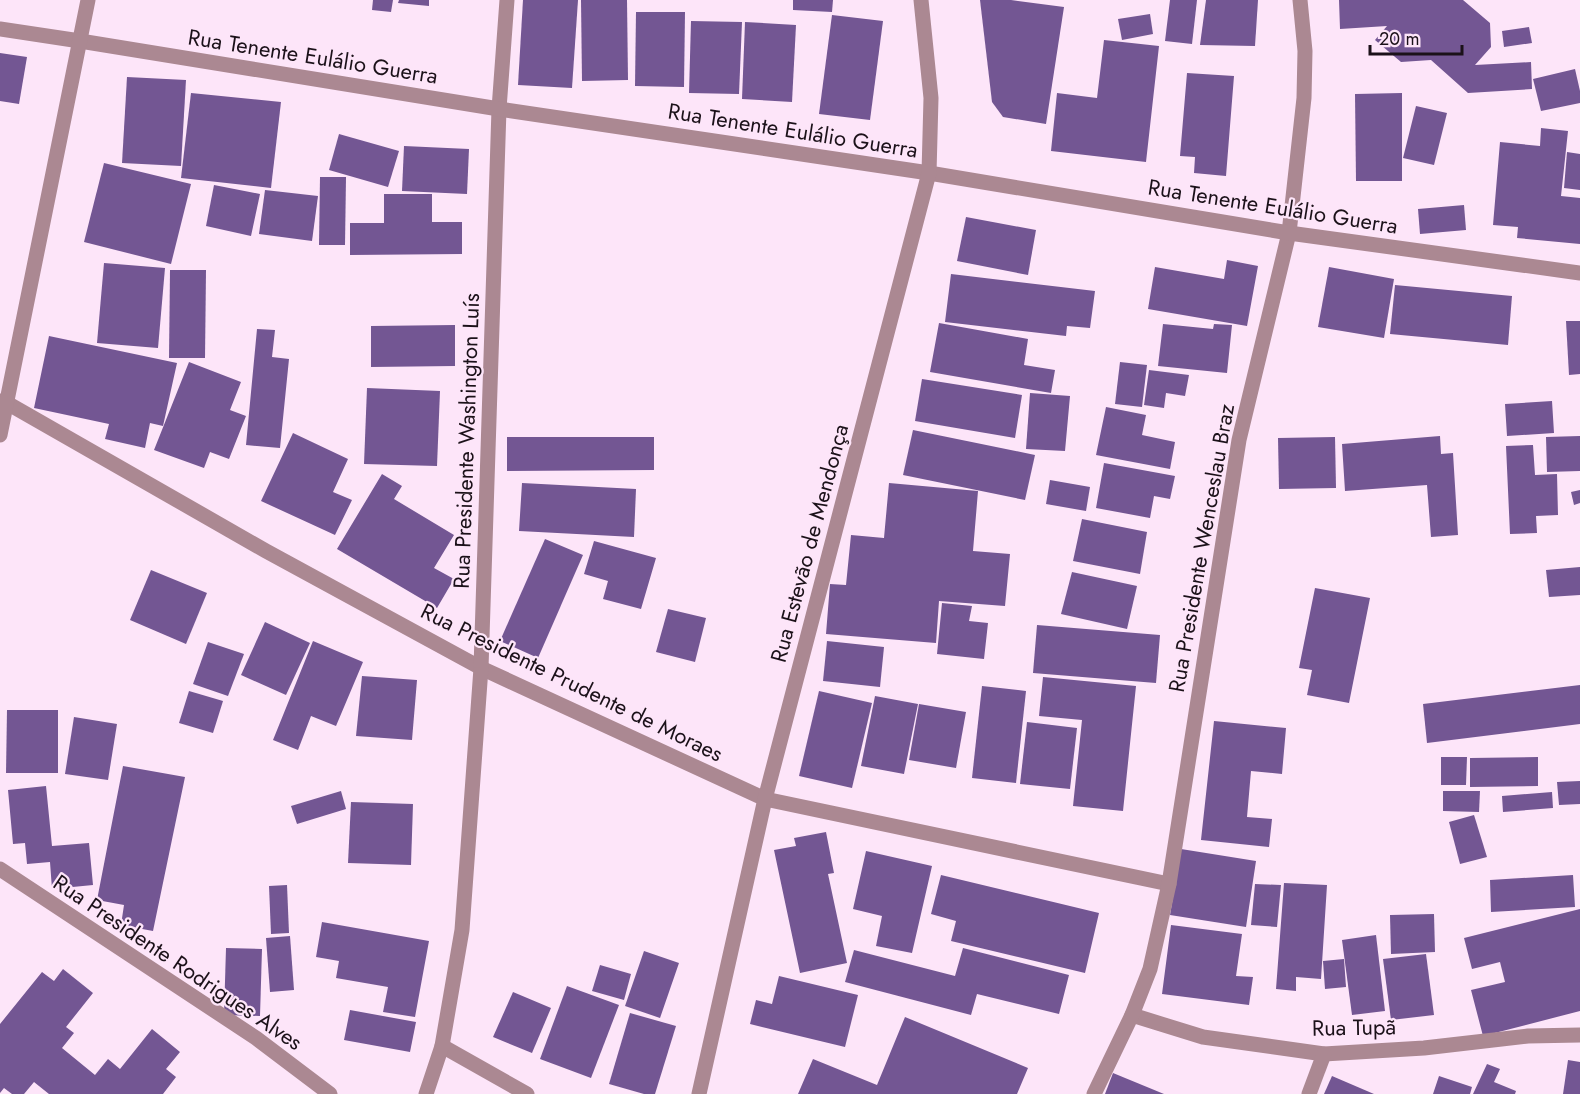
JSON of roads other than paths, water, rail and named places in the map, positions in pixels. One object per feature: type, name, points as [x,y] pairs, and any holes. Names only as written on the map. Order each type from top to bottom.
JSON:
[{"type":"street","points":[[0,435],[3,402],[88,0]]},
{"type":"street","name":"Rua Presidente Washington Luís","points":[[426,1094],[442,1046],[462,930],[481,668],[499,109],[507,0]]},
{"type":"street","name":"Rua Estevão de Mendonça","points":[[699,1094],[765,799],[929,173],[931,98],[921,0]]},
{"type":"street","name":"Rua Presidente Wenceslau Braz","points":[[1094,1094],[1132,1015],[1150,969],[1169,884],[1239,440],[1289,233],[1304,98],[1305,51],[1300,0]]},
{"type":"street","name":"Rua Tenente Eulálio Guerra","points":[[0,29],[499,109],[929,173],[1289,233],[1580,273]]},
{"type":"street","name":"Rua Presidente Prudente de Moraes","points":[[3,402],[266,551],[481,668],[765,799],[1169,884]]},
{"type":"street","name":"Rua Presidente Rodrigues Alves","points":[[0,869],[256,1038],[330,1094]]},
{"type":"street","name":"Rua Tupã","points":[[1132,1015],[1203,1037],[1324,1054],[1424,1047],[1528,1036],[1580,1035]]},
{"type":"street","points":[[442,1046],[527,1094]]},
{"type":"street","points":[[1308,1094],[1324,1054]]}]
